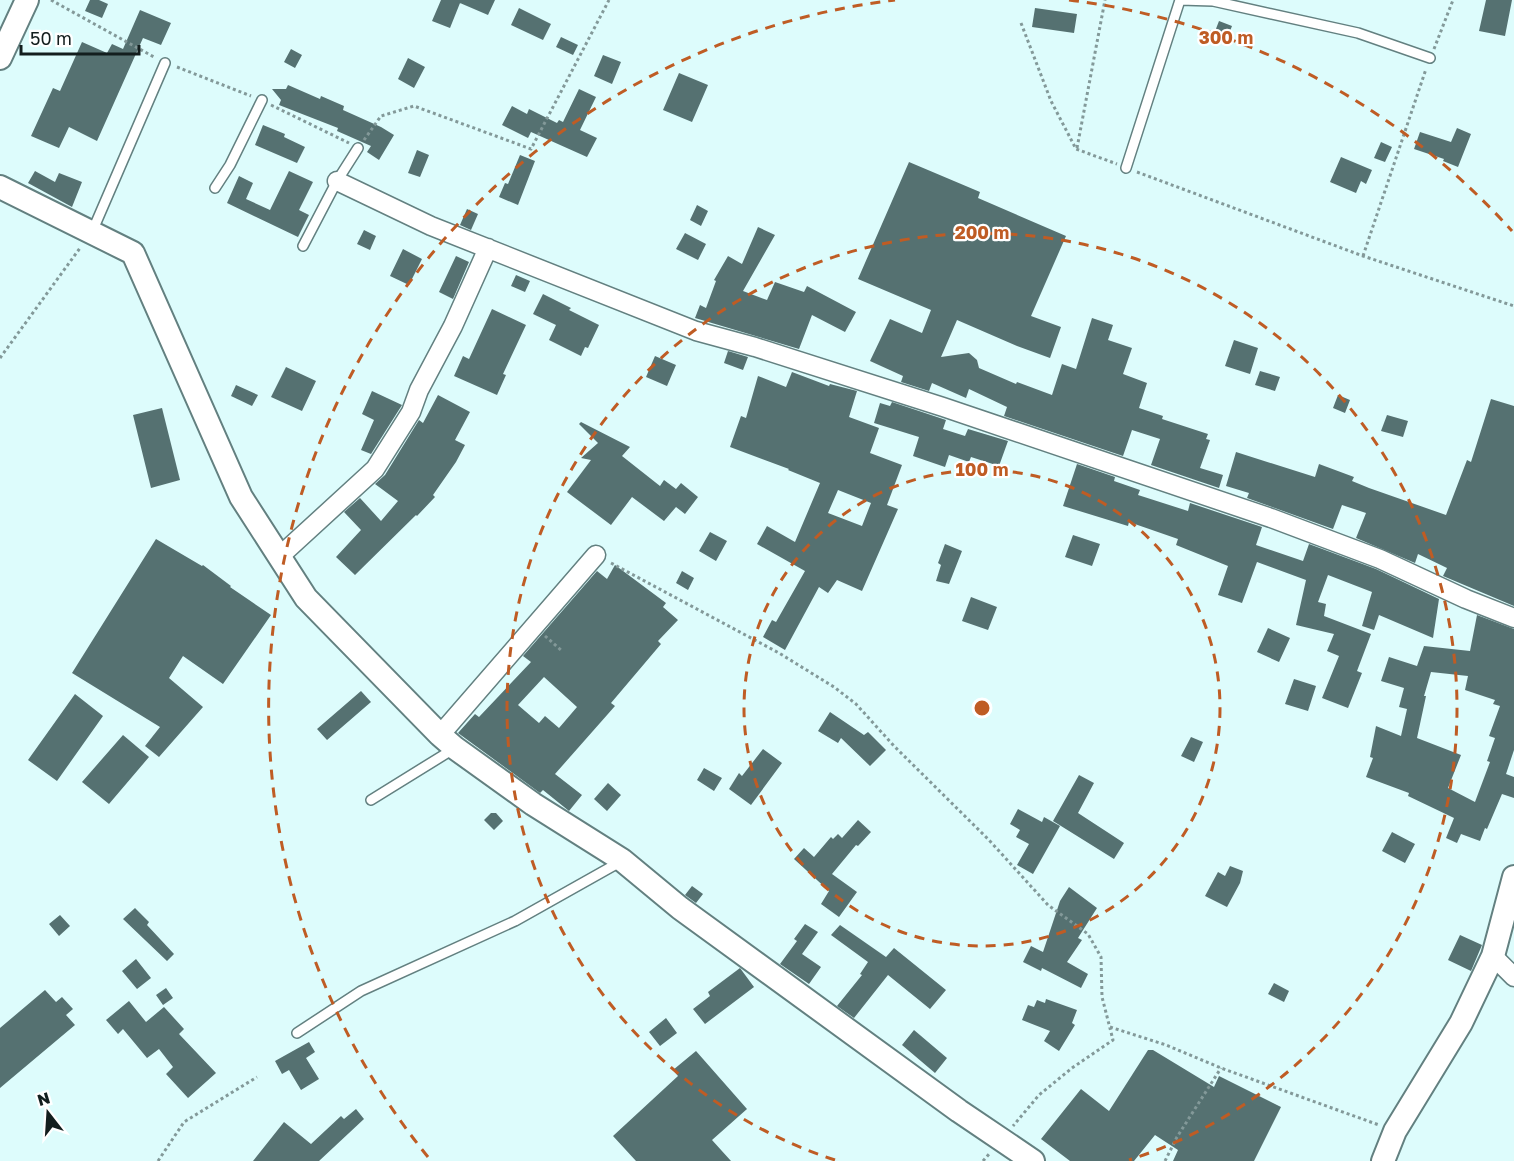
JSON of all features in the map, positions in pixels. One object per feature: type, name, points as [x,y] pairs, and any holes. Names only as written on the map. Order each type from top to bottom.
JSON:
[{"type":"street","points":[[0,58],[27,0]]},
{"type":"street","points":[[337,181],[430,226],[696,331],[944,406],[1271,518],[1380,559],[1483,607],[1514,618]]},
{"type":"street","points":[[0,188],[133,253],[242,497],[306,598],[448,742],[533,804],[622,861],[680,908],[959,1112],[1033,1161]]},
{"type":"street","points":[[280,556],[375,469],[411,412],[419,390],[453,326],[488,249]]},
{"type":"street","points":[[448,742],[557,598],[596,555]]},
{"type":"street","points":[[1383,1161],[1395,1131],[1461,1023],[1493,956],[1514,877]]},
{"type":"street","points":[[1493,956],[1514,977]]},
{"type":"lane","points":[[1126,168],[1180,0],[1213,2],[1358,33],[1430,58]]},
{"type":"lane","points":[[92,232],[165,63]]},
{"type":"lane","points":[[215,188],[230,165],[262,100]]},
{"type":"lane","points":[[303,246],[337,181],[358,148]]},
{"type":"lane","points":[[371,800],[448,742]]},
{"type":"lane","points":[[297,1033],[361,991],[515,921],[622,861]]},
{"type":"path","points":[[51,0],[165,63],[262,100],[358,148],[381,116],[414,106],[531,150],[609,0]]},
{"type":"path","points":[[1077,149],[1105,0]]},
{"type":"path","points":[[1363,256],[1430,58],[1453,0]]},
{"type":"path","points":[[1021,23],[1051,101],[1077,149],[1363,256],[1514,306]]},
{"type":"path","points":[[0,358],[29,315],[92,232]]},
{"type":"path","points":[[596,555],[779,653],[834,687],[856,704],[894,746],[989,840],[1048,905],[1088,934],[1101,957],[1102,997],[1113,1040],[1072,1068],[1039,1095],[983,1161]]},
{"type":"path","points":[[1110,1027],[1166,1045],[1221,1068],[1395,1131]]},
{"type":"path","points":[[1165,1161],[1177,1137],[1221,1068]]},
{"type":"path","points":[[158,1161],[184,1122],[257,1077]]},
{"type":"building","points":[[90,0],[99,0],[108,4],[102,18],[85,11]]},
{"type":"building","points":[[441,0],[453,0],[460,3],[450,28],[432,21]]},
{"type":"building","points":[[453,0],[495,0],[488,15]]},
{"type":"building","points":[[1486,0],[1512,0],[1505,36],[1479,31]]},
{"type":"building","points":[[519,8],[551,24],[543,40],[511,25]]},
{"type":"building","points":[[1035,8],[1077,14],[1074,33],[1032,27]]},
{"type":"building","points":[[140,10],[171,23],[161,45],[143,38],[97,141],[69,127],[59,148],[31,136],[53,88],[60,91],[82,42],[107,53],[112,44],[123,49]]},
{"type":"building","points":[[1219,21],[1232,26],[1225,44],[1212,39]]},
{"type":"building","points":[[561,37],[578,45],[573,55],[556,47]]},
{"type":"building","points":[[291,49],[302,55],[295,68],[284,62]]},
{"type":"building","points":[[603,55],[621,62],[612,84],[594,76]]},
{"type":"building","points":[[408,58],[425,67],[414,88],[398,79]]},
{"type":"building","points":[[679,73],[708,85],[692,122],[663,110]]},
{"type":"building","points":[[288,85],[320,99],[321,96],[344,106],[343,110],[394,135],[379,160],[367,152],[371,146],[337,131],[338,128],[279,105],[281,100],[272,89],[286,89]]},
{"type":"building","points":[[579,89],[596,97],[580,130],[597,138],[587,157],[531,132],[528,138],[502,125],[512,106],[527,114],[529,109],[557,123],[559,120],[563,122]]},
{"type":"building","points":[[263,125],[285,134],[284,137],[305,147],[297,163],[255,145]]},
{"type":"building","points":[[1457,128],[1471,134],[1458,167],[1443,161],[1444,159],[1414,149],[1420,132],[1451,142]]},
{"type":"building","points":[[1381,142],[1392,147],[1385,162],[1374,158]]},
{"type":"building","points":[[417,150],[429,155],[420,177],[408,173]]},
{"type":"building","points":[[520,155],[535,161],[518,205],[499,197],[505,183],[508,184]]},
{"type":"building","points":[[1341,157],[1372,170],[1366,184],[1361,181],[1356,193],[1330,182]]},
{"type":"building","points":[[909,162],[980,192],[978,198],[1066,236],[1031,316],[1061,327],[1050,358],[957,320],[941,357],[969,353],[977,360],[979,368],[1016,384],[1017,382],[1052,395],[1062,364],[1076,369],[1092,318],[1113,325],[1108,340],[1132,348],[1123,374],[1147,383],[1139,408],[1163,416],[1162,419],[1208,434],[1206,439],[1210,440],[1200,468],[1223,475],[1219,488],[1151,465],[1160,439],[1132,430],[1123,456],[1004,416],[1007,407],[969,389],[966,398],[932,383],[929,391],[901,382],[903,376],[870,361],[890,319],[922,333],[931,310],[858,279]]},
{"type":"building","points":[[35,171],[55,182],[59,173],[82,182],[72,207],[28,183]]},
{"type":"building","points":[[289,171],[313,182],[299,210],[309,215],[298,237],[227,203],[239,176],[253,183],[246,199],[270,210]]},
{"type":"building","points":[[697,205],[708,211],[701,226],[690,220]]},
{"type":"building","points":[[467,209],[478,214],[471,230],[460,225]]},
{"type":"building","points":[[758,227],[775,235],[743,291],[767,300],[775,282],[804,292],[807,286],[856,312],[845,332],[812,315],[799,349],[695,318],[700,305],[706,308],[716,281],[714,280],[728,256],[742,264]]},
{"type":"building","points":[[364,230],[376,236],[370,250],[357,244]]},
{"type":"building","points":[[685,233],[706,244],[698,260],[676,249]]},
{"type":"building","points":[[403,249],[422,259],[409,285],[390,276]]},
{"type":"building","points":[[456,256],[469,262],[453,299],[439,292]]},
{"type":"building","points":[[516,275],[530,281],[525,292],[511,286]]},
{"type":"building","points":[[543,294],[599,325],[588,348],[585,347],[581,356],[549,340],[556,325],[533,314]]},
{"type":"building","points":[[492,309],[526,325],[503,374],[506,375],[497,395],[454,376],[463,356],[469,359]]},
{"type":"building","points":[[1234,340],[1258,348],[1250,374],[1225,366]]},
{"type":"building","points":[[728,351],[748,357],[743,370],[724,363]]},
{"type":"building","points":[[655,356],[676,365],[667,386],[646,377]]},
{"type":"building","points":[[286,367],[316,381],[302,411],[271,397]]},
{"type":"building","points":[[1260,371],[1280,377],[1275,391],[1255,385]]},
{"type":"building","points":[[792,372],[829,386],[830,384],[857,391],[849,417],[879,428],[870,453],[902,465],[887,505],[898,509],[862,591],[837,580],[828,593],[819,587],[785,650],[763,637],[772,620],[776,622],[805,571],[757,544],[767,526],[795,542],[820,483],[730,447],[741,416],[746,418],[758,376],[786,387]],"holes":[[[838,490],[871,503],[862,526],[828,513]]]},
{"type":"building","points":[[236,385],[258,395],[252,406],[231,396]]},
{"type":"building","points":[[372,391],[402,405],[371,454],[361,450],[374,420],[362,414]]},
{"type":"building","points":[[438,395],[470,412],[455,440],[465,445],[433,495],[435,497],[355,575],[336,557],[361,530],[344,512],[360,498],[381,521],[398,501],[375,484],[385,475],[419,420],[423,423]]},
{"type":"building","points":[[1338,395],[1350,400],[1345,413],[1333,408]]},
{"type":"building","points":[[1491,399],[1514,406],[1514,606],[1443,576],[1447,568],[1418,554],[1415,563],[1356,538],[1366,513],[1342,505],[1333,529],[1247,498],[1249,493],[1226,486],[1236,452],[1315,477],[1319,464],[1354,477],[1352,481],[1369,488],[1446,515],[1467,460],[1471,462]]},
{"type":"building","points":[[892,402],[946,420],[943,429],[965,436],[968,429],[1008,441],[999,466],[971,457],[969,462],[949,455],[945,467],[913,456],[919,437],[874,423],[880,403],[890,406]]},
{"type":"building","points":[[162,408],[180,480],[151,488],[133,415]]},
{"type":"building","points":[[1387,415],[1408,421],[1403,437],[1381,431]]},
{"type":"building","points":[[581,422],[630,447],[622,456],[660,486],[664,480],[676,489],[681,483],[698,497],[685,514],[676,507],[664,521],[632,497],[611,525],[567,492],[591,460],[581,458],[598,443],[579,424]]},
{"type":"building","points":[[1077,464],[1115,477],[1114,481],[1140,490],[1138,495],[1188,511],[1190,503],[1262,527],[1256,545],[1303,561],[1309,544],[1376,569],[1439,599],[1433,638],[1379,615],[1374,630],[1362,626],[1372,592],[1328,575],[1318,602],[1326,604],[1324,616],[1371,634],[1357,671],[1362,673],[1348,708],[1322,698],[1339,656],[1327,651],[1334,634],[1296,625],[1306,580],[1257,562],[1242,603],[1218,595],[1228,566],[1176,545],[1178,539],[1129,522],[1128,526],[1063,506]]},
{"type":"building","points":[[710,532],[727,541],[716,561],[699,551]]},
{"type":"building","points":[[1073,535],[1100,544],[1092,566],[1065,557]]},
{"type":"building","points":[[156,539],[203,565],[271,615],[223,684],[183,656],[169,678],[203,707],[159,757],[145,746],[160,727],[72,673]]},
{"type":"building","points":[[945,544],[962,551],[949,584],[936,581],[941,565],[938,563]]},
{"type":"building","points":[[615,565],[666,603],[663,607],[678,620],[658,641],[661,644],[611,703],[615,706],[555,774],[582,795],[569,811],[543,790],[540,793],[458,733],[475,714],[479,717],[531,662],[523,656],[597,571],[607,579]],"holes":[[[544,677],[577,707],[559,728],[545,716],[539,723],[518,705]]]},
{"type":"building","points":[[682,571],[694,578],[688,590],[676,583]]},
{"type":"building","points":[[971,597],[997,607],[988,630],[962,621]]},
{"type":"building","points":[[1477,615],[1514,629],[1514,750],[1506,774],[1514,777],[1514,798],[1502,794],[1480,841],[1461,834],[1457,843],[1446,838],[1454,818],[1408,796],[1409,793],[1366,777],[1373,758],[1370,757],[1376,726],[1401,736],[1407,709],[1399,707],[1404,688],[1381,681],[1389,657],[1417,666],[1424,646],[1470,651]],"holes":[[[1431,672],[1468,676],[1465,690],[1495,700],[1493,704],[1500,706],[1489,736],[1495,738],[1487,761],[1490,762],[1475,802],[1448,788],[1461,755],[1417,738],[1426,696],[1424,696]]]},
{"type":"building","points":[[1268,628],[1290,638],[1279,662],[1257,652]]},
{"type":"building","points":[[1294,679],[1316,686],[1308,711],[1285,704]]},
{"type":"building","points":[[361,691],[371,702],[327,740],[317,729]]},
{"type":"building","points":[[75,694],[103,716],[57,781],[28,760]]},
{"type":"building","points":[[830,712],[864,735],[868,732],[886,750],[870,766],[841,738],[838,743],[818,731]]},
{"type":"building","points":[[123,735],[149,757],[109,804],[82,782]]},
{"type":"building","points":[[1191,737],[1203,742],[1194,762],[1181,756]]},
{"type":"building","points":[[763,749],[782,763],[751,805],[729,789],[739,773],[742,776]]},
{"type":"building","points":[[704,768],[722,778],[714,791],[697,780]]},
{"type":"building","points":[[1079,775],[1094,783],[1078,813],[1124,843],[1114,859],[1053,821]]},
{"type":"building","points":[[608,783],[621,795],[607,811],[594,799]]},
{"type":"building","points":[[1018,809],[1042,822],[1044,817],[1060,826],[1033,874],[1017,865],[1029,844],[1016,837],[1020,830],[1010,824]]},
{"type":"building","points":[[491,813],[496,813],[503,821],[494,830],[484,820]]},
{"type":"building","points":[[858,820],[871,832],[858,846],[856,845],[832,874],[857,892],[839,917],[821,904],[829,891],[794,859],[804,848],[814,857],[831,837],[833,839],[838,834],[842,838]]},
{"type":"building","points":[[1392,832],[1415,844],[1405,863],[1382,851]]},
{"type":"building","points":[[1230,866],[1243,871],[1240,883],[1227,907],[1205,896],[1218,872],[1225,876]]},
{"type":"building","points":[[692,886],[703,894],[696,903],[685,895]]},
{"type":"building","points":[[1069,887],[1097,908],[1078,938],[1082,940],[1067,962],[1088,974],[1081,988],[1042,968],[1041,971],[1023,962],[1031,946],[1043,952],[1060,901]]},
{"type":"building","points":[[135,908],[149,922],[147,925],[174,954],[167,961],[123,919]]},
{"type":"building","points":[[60,915],[70,926],[59,936],[49,924]]},
{"type":"building","points":[[805,924],[818,932],[802,954],[821,967],[809,984],[780,964],[797,941],[794,939]]},
{"type":"building","points":[[840,925],[886,957],[894,948],[946,990],[930,1009],[888,975],[854,1018],[837,1006],[862,975],[860,974],[868,962],[831,935]]},
{"type":"building","points":[[1460,935],[1482,945],[1471,971],[1448,960]]},
{"type":"building","points":[[136,959],[151,978],[137,989],[122,971]]},
{"type":"building","points":[[740,968],[754,987],[705,1024],[693,1009],[710,996],[708,992]]},
{"type":"building","points":[[1274,983],[1289,991],[1284,1002],[1268,994]]},
{"type":"building","points":[[166,988],[173,998],[163,1005],[156,995]]},
{"type":"building","points":[[45,990],[56,1002],[62,997],[73,1009],[66,1015],[75,1025],[0,1088],[0,1028]]},
{"type":"building","points":[[1046,999],[1077,1010],[1072,1023],[1075,1025],[1059,1051],[1044,1041],[1050,1031],[1022,1020],[1028,1005],[1034,1007],[1037,1000],[1045,1003]]},
{"type":"building","points":[[129,1001],[146,1022],[164,1007],[184,1029],[179,1034],[216,1073],[188,1098],[166,1074],[173,1067],[159,1049],[147,1058],[123,1029],[118,1034],[106,1020]]},
{"type":"building","points":[[666,1018],[677,1033],[660,1046],[649,1032]]},
{"type":"building","points":[[914,1030],[947,1058],[935,1073],[902,1045]]},
{"type":"building","points":[[309,1042],[315,1052],[306,1058],[319,1079],[301,1090],[289,1070],[282,1074],[275,1061]]},
{"type":"building","points":[[1148,1050],[1153,1050],[1214,1087],[1219,1076],[1281,1107],[1254,1161],[1173,1161],[1178,1150],[1155,1135],[1134,1161],[1070,1161],[1041,1139],[1081,1089],[1109,1111]]},
{"type":"building","points":[[696,1051],[747,1109],[712,1140],[731,1161],[636,1161],[613,1136],[678,1076],[673,1070]]},
{"type":"building","points":[[356,1109],[364,1119],[319,1161],[253,1161],[284,1122],[311,1144],[341,1116],[344,1119]]}]
